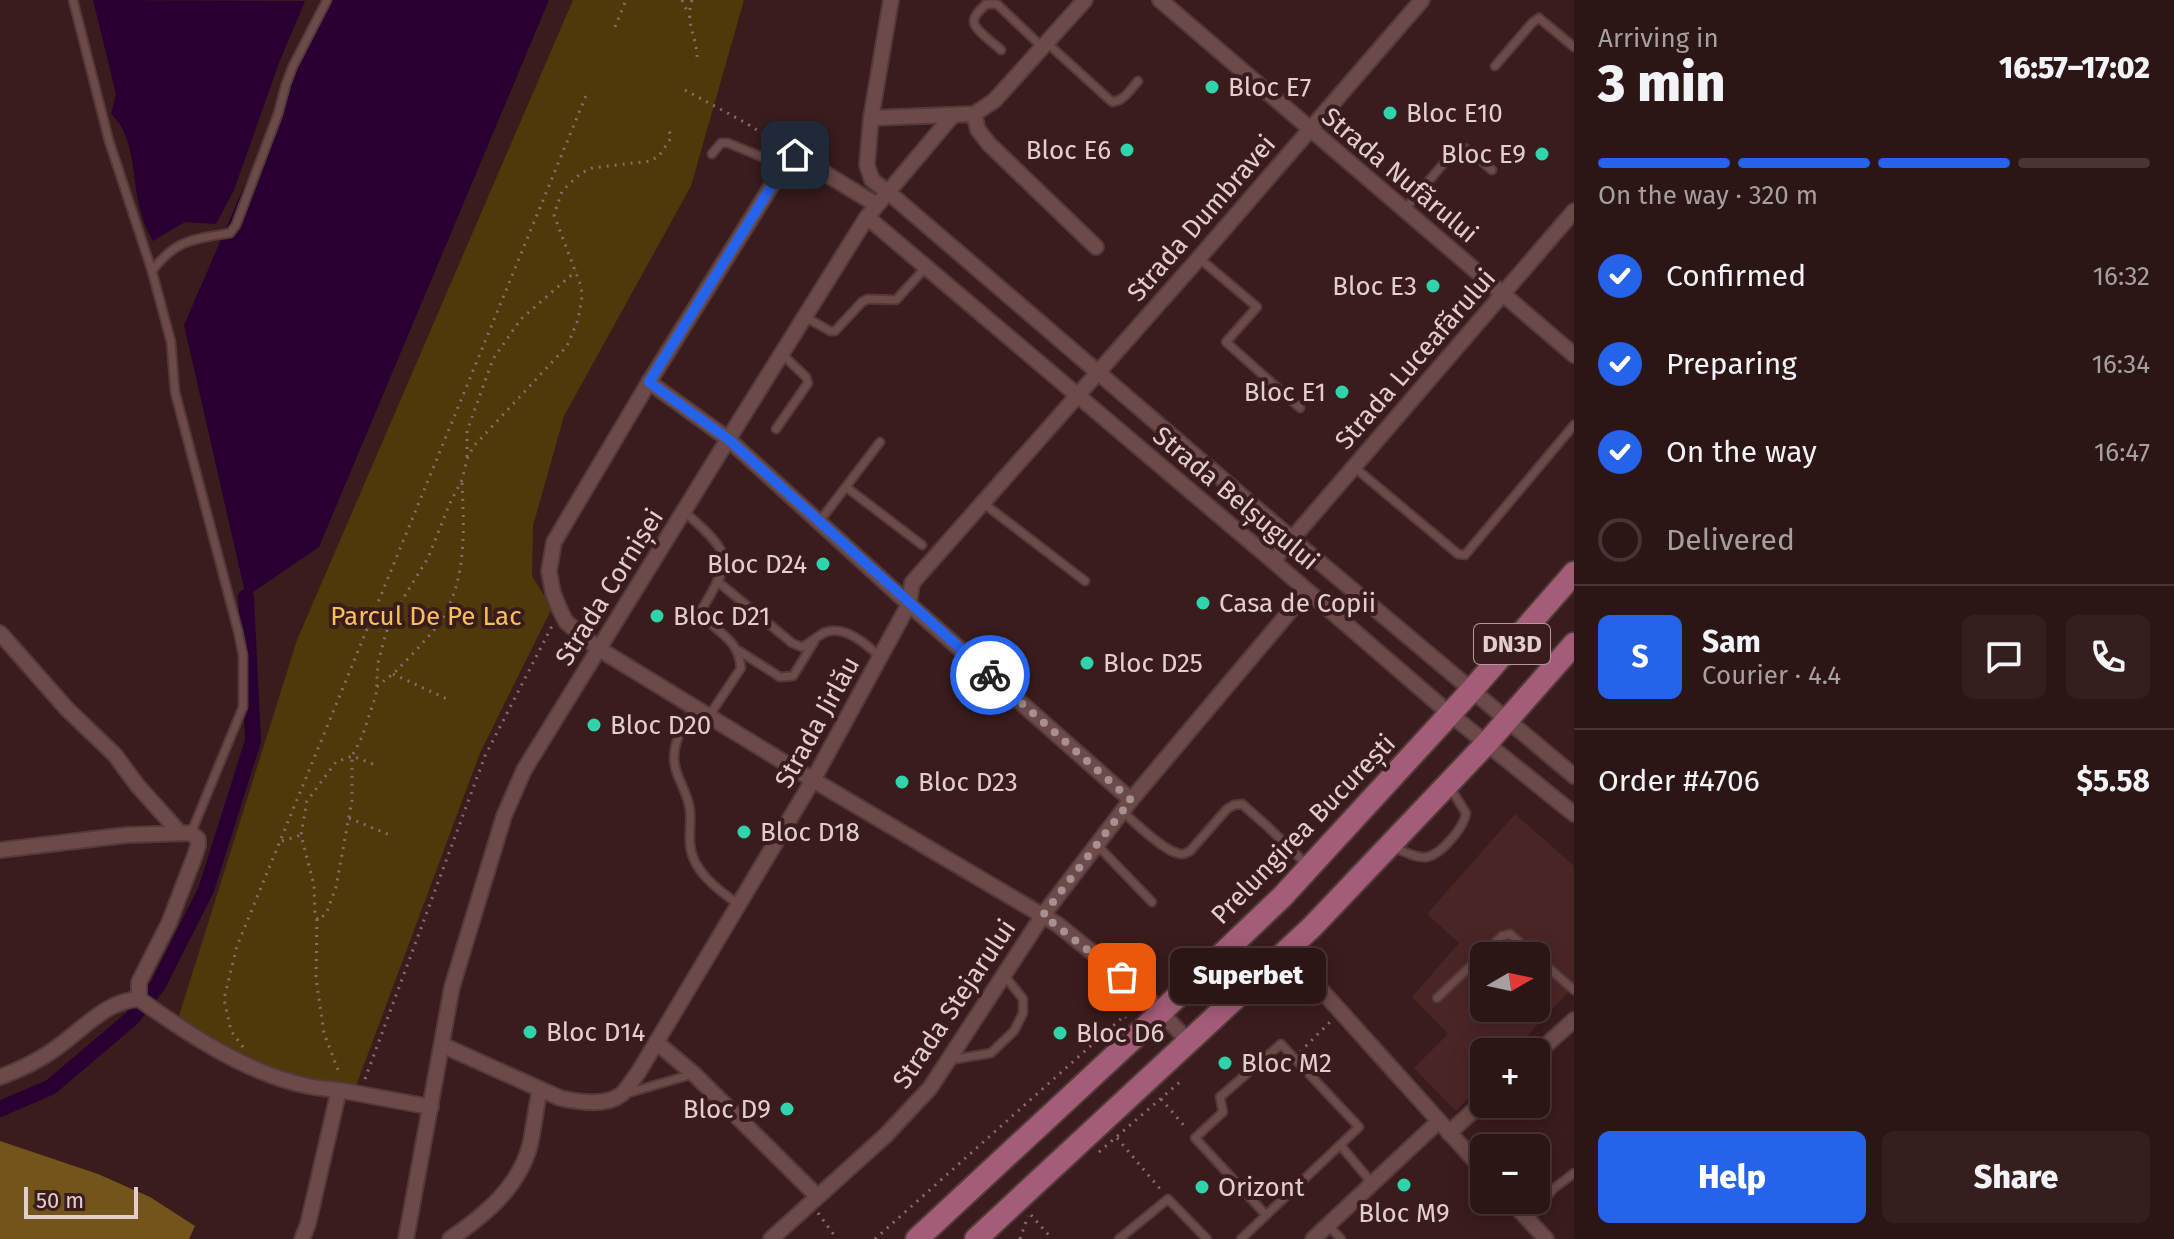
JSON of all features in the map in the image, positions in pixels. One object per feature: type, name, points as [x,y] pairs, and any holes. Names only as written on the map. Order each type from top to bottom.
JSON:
[{"type":"main road","name":"Prelungirea București","points":[[917,1239],[1282,897],[1471,691],[1574,573]]},
{"type":"main road","name":"DN3D","points":[[976,1239],[1287,952],[1486,744],[1574,644]]},
{"type":"street","points":[[888,192],[872,180],[867,165],[871,118],[891,0]]},
{"type":"street","points":[[871,118],[974,114],[994,101],[1085,0]]},
{"type":"street","name":"Strada Nufărului","points":[[1160,0],[1574,355]]},
{"type":"street","name":"Strada Dumbravei","points":[[1077,395],[1422,0]]},
{"type":"street","points":[[974,114],[978,130],[989,144],[1096,247]]},
{"type":"street","name":"Strada Cornișei","points":[[406,1239],[452,987],[504,816],[524,770],[867,217],[953,115]]},
{"type":"street","points":[[877,205],[790,161],[649,382],[554,542],[549,571],[553,593],[566,622],[599,649],[1043,915],[1144,994],[1189,1042]]},
{"type":"street","name":"Strada Belșugului","points":[[888,192],[1574,776]]},
{"type":"street","name":"Strada Luceafărului","points":[[1273,561],[1574,211]]},
{"type":"street","name":"Strada Belșugului","points":[[867,217],[1450,714],[1574,814]]},
{"type":"street","points":[[649,382],[728,439],[1127,806]]},
{"type":"street","name":"Strada Jirlău","points":[[622,1094],[813,780],[909,604],[912,583],[1077,395]]},
{"type":"street","name":"Strada Stejarului","points":[[771,1239],[886,1135],[930,1088],[1043,915],[1127,806],[1307,591]]},
{"type":"street","points":[[0,633],[67,709],[115,755],[137,785],[186,833],[198,839],[169,923],[139,982],[139,999]]},
{"type":"street","points":[[0,850],[115,836],[186,833]]},
{"type":"street","points":[[1287,952],[1470,1156]]},
{"type":"street","points":[[0,1077],[25,1068],[53,1051],[111,1006],[129,999],[139,999],[197,1038],[277,1077],[307,1086],[431,1107]]},
{"type":"street","points":[[1550,1041],[1574,1020]]},
{"type":"street","points":[[656,1042],[694,1074],[814,1199]]},
{"type":"street","points":[[442,1045],[560,1098],[579,1103],[611,1099],[622,1094]]},
{"type":"street","points":[[450,1239],[483,1215],[517,1175],[529,1147],[540,1089]]},
{"type":"street","points":[[302,1239],[339,1090]]},
{"type":"street","points":[[1313,1239],[1372,1183],[1470,1110]]},
{"type":"street","points":[[1523,1214],[1546,1239]]},
{"type":"lane","points":[[73,0],[109,141],[152,271],[171,342],[175,392],[243,655],[243,707],[186,833]]},
{"type":"lane","points":[[152,271],[164,254],[181,244],[196,238],[230,233],[236,225],[290,75],[327,0]]},
{"type":"lane","points":[[1001,50],[976,28],[973,21],[986,4],[997,4],[1112,102],[1125,97],[1138,81]]},
{"type":"lane","points":[[1495,66],[1539,18],[1574,47]]},
{"type":"lane","points":[[712,154],[721,143],[728,143],[790,161]]},
{"type":"lane","points":[[1404,210],[1455,150],[1462,147],[1467,149],[1492,170]]},
{"type":"lane","points":[[1199,258],[1257,307],[1226,342],[1300,408]]},
{"type":"lane","points":[[805,317],[835,331],[862,302],[868,299],[896,300],[926,267]]},
{"type":"lane","points":[[776,429],[808,383],[806,377],[782,354]]},
{"type":"lane","points":[[1354,467],[1458,554],[1465,555],[1574,425]]},
{"type":"lane","points":[[819,522],[880,442]]},
{"type":"lane","points":[[846,487],[922,545]]},
{"type":"lane","points":[[983,503],[1085,581]]},
{"type":"lane","points":[[684,511],[723,552],[725,564],[701,611],[709,623],[739,651],[780,677],[793,676],[815,639]]},
{"type":"lane","points":[[717,581],[792,643],[802,647],[825,632],[841,631],[864,643],[881,657]]},
{"type":"lane","points":[[709,716],[741,668],[739,651]]},
{"type":"lane","points":[[694,707],[673,749],[676,772],[690,806],[690,846],[696,863],[715,888],[738,904]]},
{"type":"lane","points":[[1389,846],[1421,857],[1436,854],[1462,826],[1466,813],[1448,784]]},
{"type":"lane","points":[[1127,806],[1166,847],[1182,854],[1190,851],[1227,809],[1242,804],[1309,867]]},
{"type":"lane","points":[[1097,845],[1152,902]]},
{"type":"lane","points":[[1437,998],[1502,936],[1510,934],[1574,990]]},
{"type":"lane","points":[[948,1060],[991,1053],[1014,1031],[1023,1013],[1023,999],[1004,975]]},
{"type":"lane","points":[[1241,1239],[1359,1127],[1281,1044],[1220,1097],[1223,1112],[1195,1138],[1266,1215]]},
{"type":"lane","points":[[622,1094],[694,1074]]},
{"type":"lane","points":[[1341,1146],[1372,1183]]},
{"type":"lane","points":[[1528,1220],[1553,1189],[1574,1173]]},
{"type":"lane","points":[[1119,1239],[1168,1199],[1207,1239]]},
{"type":"lane","points":[[1328,1225],[1341,1239]]},
{"type":"path","points":[[615,27],[626,0]]},
{"type":"path","points":[[682,0],[698,54],[697,63]]},
{"type":"path","points":[[688,13],[692,0]]},
{"type":"path","points":[[685,90],[746,123],[790,161]]},
{"type":"path","points":[[244,1049],[231,1031],[224,999],[237,946],[587,93]]},
{"type":"path","points":[[317,919],[327,912],[336,887],[352,800],[352,756],[362,737],[377,687],[378,663],[391,618],[428,558],[473,447],[567,346],[578,320],[582,297],[576,271],[554,215],[562,191],[581,173],[592,168],[650,161],[659,156],[671,138],[669,129]]},
{"type":"path","points":[[467,459],[467,431],[493,359],[521,319],[576,271]]},
{"type":"path","points":[[377,687],[435,628],[448,606],[458,581],[464,546],[462,480]]},
{"type":"path","points":[[359,1094],[485,756],[560,610]]},
{"type":"path","points":[[393,674],[447,699]]},
{"type":"path","points":[[339,1090],[340,1075],[324,1033],[316,978],[314,885],[301,835],[307,801],[336,762],[352,756],[373,764]]},
{"type":"path","points":[[349,818],[392,836]]},
{"type":"path","points":[[281,841],[301,835]]},
{"type":"path","points":[[1294,1057],[1340,1012]]},
{"type":"path","points":[[1145,1081],[1195,1138]]},
{"type":"path","points":[[1103,1121],[1168,1199]]},
{"type":"path","points":[[814,1199],[837,1239]]},
{"type":"path","points":[[1018,1200],[1052,1239]]},
{"type":"shaded area","points":[[93,0],[305,1],[279,63],[234,190],[216,224],[185,222],[153,241],[139,205],[129,145],[125,133],[111,114],[116,94]]},
{"type":"shaded area","points":[[325,0],[549,0],[319,547],[246,597],[184,325]]},
{"type":"shaded area","points":[[1515,814],[1574,866],[1574,986],[1550,1012],[1550,942],[1470,942],[1470,1022],[1540,1022],[1525,1038],[1470,1038],[1470,1096],[1456,1111],[1414,1068],[1448,1034],[1412,997],[1459,943],[1427,914]]},
{"type":"shaded area","points":[[0,1141],[98,1174],[150,1197],[195,1226],[189,1239],[0,1239]]},
{"type":"green space","name":"Parcul De Pe Lac","points":[[573,0],[744,0],[691,186],[564,416],[533,526],[532,576],[552,608],[480,753],[356,1086],[307,1081],[257,1063],[178,1019],[297,640]]},
{"type":"waterway","points":[[0,1109],[51,1087],[132,1018],[158,985],[206,890],[253,741],[246,597]]},
{"type":"way so far","points":[[990,675],[1131,800],[1043,915],[1122,977]]},
{"type":"place","name":"Bloc E7","points":[[1212,87]]},
{"type":"place","name":"Bloc E10","points":[[1390,113]]},
{"type":"place","name":"Bloc E6","points":[[1127,150]]},
{"type":"place","name":"Bloc E9","points":[[1542,154]]},
{"type":"place","name":"Bloc E3","points":[[1433,286]]},
{"type":"place","name":"Bloc E1","points":[[1342,392]]},
{"type":"place","name":"Bloc D24","points":[[823,564]]},
{"type":"place","name":"Casa de Copii","points":[[1203,603]]},
{"type":"place","name":"Bloc D21","points":[[657,616]]},
{"type":"place","name":"Bloc D25","points":[[1087,663]]},
{"type":"place","name":"Bloc D20","points":[[594,725]]},
{"type":"place","name":"Bloc D23","points":[[902,782]]},
{"type":"place","name":"Bloc D18","points":[[744,832]]},
{"type":"place","name":"Superbet","points":[[1122,977]]},
{"type":"place","name":"Bloc D14","points":[[530,1032]]},
{"type":"place","name":"Bloc D6","points":[[1060,1033]]},
{"type":"place","name":"Bloc M2","points":[[1225,1063]]},
{"type":"place","name":"Bloc D9","points":[[787,1109]]},
{"type":"place","name":"Bloc M9","points":[[1404,1185]]},
{"type":"place","name":"Orizont","points":[[1202,1187]]},
{"type":"route","points":[[795,155],[784,166],[649,382],[728,439],[990,675]]}]
